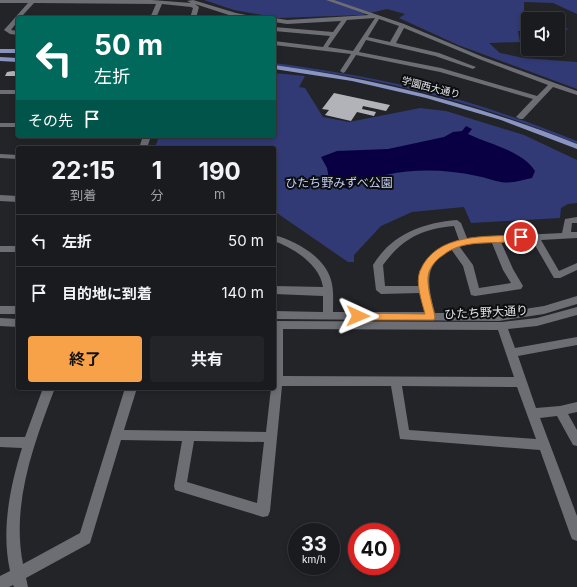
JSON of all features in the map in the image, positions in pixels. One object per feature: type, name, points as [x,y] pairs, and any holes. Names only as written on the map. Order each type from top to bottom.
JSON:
[{"type":"main road","points":[[0,51],[16,52]]},
{"type":"main road","points":[[0,55],[16,55]]},
{"type":"main road","points":[[0,61],[16,61]]},
{"type":"main road","name":"学園西大通り","points":[[276,62],[343,71],[410,85],[520,117],[577,139]]},
{"type":"main road","name":"学園西大通り","points":[[276,67],[340,76],[408,90],[463,105],[517,123],[577,147]]},
{"type":"street","points":[[19,16],[33,0]]},
{"type":"street","points":[[0,1],[33,0],[160,2],[192,5],[196,7],[194,16]]},
{"type":"street","points":[[178,0],[192,2],[234,16]]},
{"type":"street","points":[[329,0],[378,17],[481,58],[577,93]]},
{"type":"street","points":[[154,16],[160,2]]},
{"type":"street","points":[[276,20],[287,22],[378,17]]},
{"type":"street","points":[[343,71],[378,17]]},
{"type":"street","points":[[16,19],[7,30],[12,33],[16,33]]},
{"type":"street","points":[[324,49],[345,19]]},
{"type":"street","points":[[393,43],[402,26]]},
{"type":"street","points":[[276,29],[334,34]]},
{"type":"street","points":[[364,38],[393,43],[437,54],[473,67]]},
{"type":"street","points":[[276,43],[324,49],[410,64],[465,77],[536,98]]},
{"type":"street","points":[[465,77],[481,58]]},
{"type":"street","points":[[520,117],[536,98],[552,84]]},
{"type":"street","points":[[0,92],[16,92]]},
{"type":"street","points":[[0,125],[16,125]]},
{"type":"street","points":[[0,156],[16,157]]},
{"type":"street","points":[[0,198],[16,199]]},
{"type":"street","points":[[566,234],[568,221],[577,220]]},
{"type":"street","points":[[424,290],[381,290],[378,265],[390,248],[412,232],[438,224],[457,223],[464,241]]},
{"type":"street","points":[[430,317],[424,290],[424,272],[434,257],[446,248],[464,241],[577,234]]},
{"type":"street","points":[[535,236],[557,276],[577,266]]},
{"type":"street","points":[[276,238],[286,241],[313,261],[325,276],[328,316]]},
{"type":"street","points":[[453,245],[468,265],[475,292],[518,286],[508,270],[495,239]]},
{"type":"street","points":[[0,248],[16,249]]},
{"type":"street","points":[[276,290],[327,291]]},
{"type":"street","name":"ひたち野大通り","points":[[276,321],[328,316],[499,317],[544,310],[577,300]]},
{"type":"street","points":[[0,310],[16,310]]},
{"type":"street","name":"ひたち野大通り","points":[[276,321],[502,326],[537,322],[577,311]]},
{"type":"street","points":[[0,323],[16,322]]},
{"type":"street","points":[[502,326],[543,445],[577,534]]},
{"type":"street","points":[[511,353],[577,341]]},
{"type":"street","points":[[276,381],[521,382]]},
{"type":"street","points":[[396,382],[404,435],[543,445]]},
{"type":"street","points":[[19,581],[12,555],[9,522],[13,494],[28,443],[48,390]]},
{"type":"street","points":[[0,584],[19,581],[85,538],[130,390]]},
{"type":"street","points":[[189,436],[180,486],[263,511],[275,390]]},
{"type":"street","points":[[532,413],[560,411],[577,407]]},
{"type":"street","points":[[560,411],[577,441]]},
{"type":"street","points":[[116,435],[271,437]]},
{"type":"street","points":[[0,442],[28,443]]},
{"type":"green space","points":[[204,0],[577,0],[577,14],[553,3],[524,2],[524,12],[521,12],[521,31],[518,31],[520,42],[489,43],[500,53],[524,58],[577,62],[577,89],[458,45],[399,18],[405,14],[387,9],[362,15],[279,18],[276,17],[276,16],[234,10]]},
{"type":"green space","points":[[276,63],[363,77],[436,93],[517,118],[577,141],[577,144],[504,116],[466,104],[390,85],[313,71],[276,66]]},
{"type":"green space","name":"ひたち野みずべ公園","points":[[276,73],[305,76],[299,87],[305,88],[323,117],[349,122],[420,108],[446,111],[524,135],[577,160],[577,203],[568,204],[561,208],[560,218],[471,223],[464,207],[412,212],[381,226],[354,255],[354,262],[348,262],[276,212],[276,146],[156,146],[158,138],[276,138]]},
{"type":"shaded area","points":[[466,126],[472,129],[468,134],[514,153],[530,164],[535,171],[532,178],[516,182],[505,182],[444,171],[411,171],[379,177],[348,189],[330,184],[327,168],[321,157],[337,151],[388,149],[444,137],[453,132],[462,131]]},
{"type":"building","points":[[7,72],[16,72],[16,76],[5,76]]},
{"type":"building","points":[[334,93],[390,105],[386,111],[363,106],[362,109],[376,112],[374,116],[357,112],[351,121],[325,115],[329,110],[322,109]]},
{"type":"route","points":[[358,316],[430,317],[424,290],[424,272],[434,257],[446,248],[464,241],[521,237]]}]
